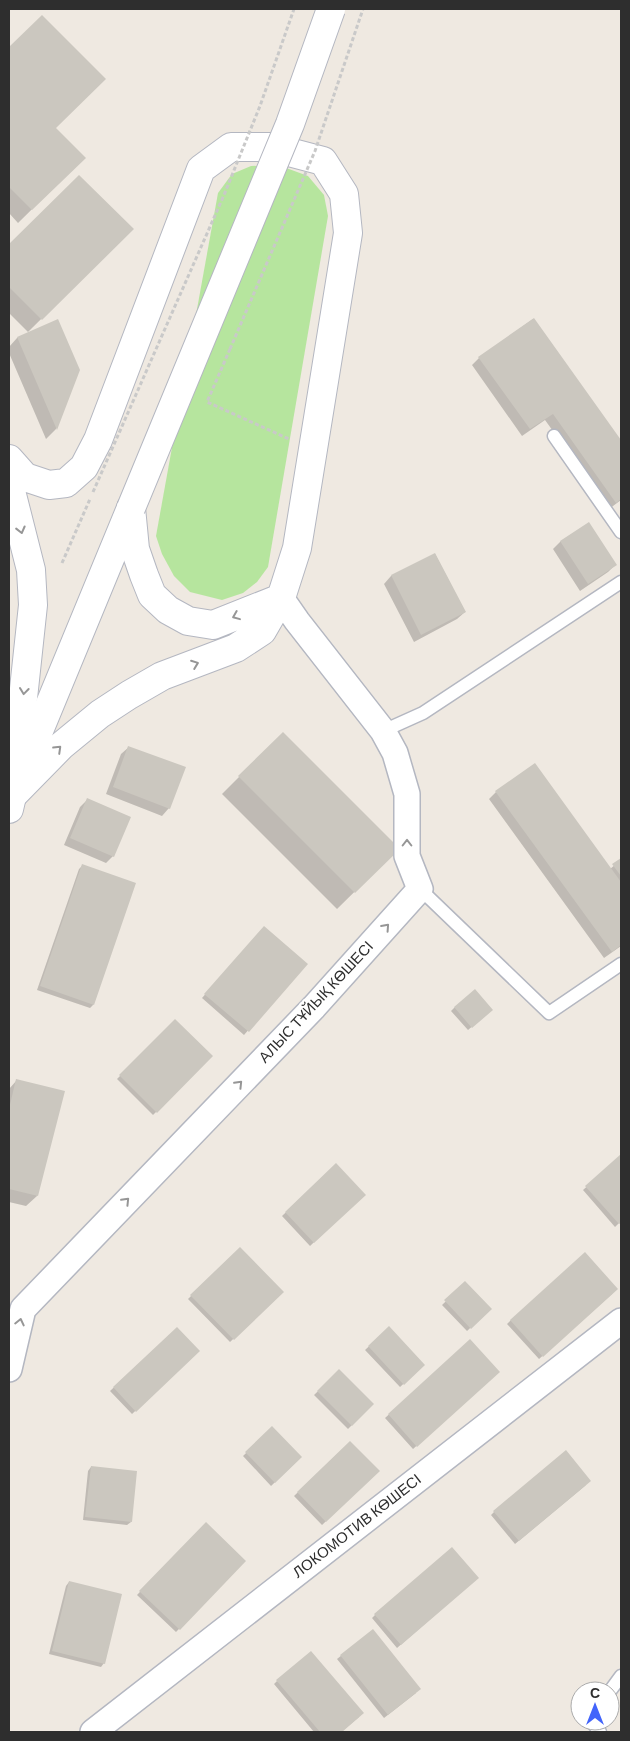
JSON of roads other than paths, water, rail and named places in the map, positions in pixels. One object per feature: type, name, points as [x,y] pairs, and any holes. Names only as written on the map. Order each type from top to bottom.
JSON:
[{"type":"street","points":[[10,802],[290,124],[331,9]]},
{"type":"street","points":[[9,459],[25,477],[50,485],[66,483],[84,468],[98,440],[201,169],[231,148],[270,147],[323,162],[344,194],[348,233],[296,548],[281,598],[262,631],[236,648],[162,676],[100,714],[61,746],[10,802]]},
{"type":"street","points":[[9,483],[31,570],[33,605],[10,802]]},
{"type":"street","points":[[131,508],[135,549],[144,575],[152,595],[168,610],[188,621],[213,625],[281,598]]},
{"type":"street","points":[[281,598],[296,621],[382,731],[395,753],[407,794],[407,856],[420,889]]},
{"type":"street","name":"АЛЫС ТҰЙЫҚ КӨШЕСІ","points":[[9,1369],[23,1309],[314,1007],[420,889]]},
{"type":"street","name":"ЛОКОМОТИВ КӨШЕСІ","points":[[93,1732],[621,1320]]},
{"type":"lane","points":[[554,436],[621,532]]},
{"type":"lane","points":[[382,731],[423,713],[621,582]]},
{"type":"lane","points":[[420,889],[550,1013],[621,964]]}]
